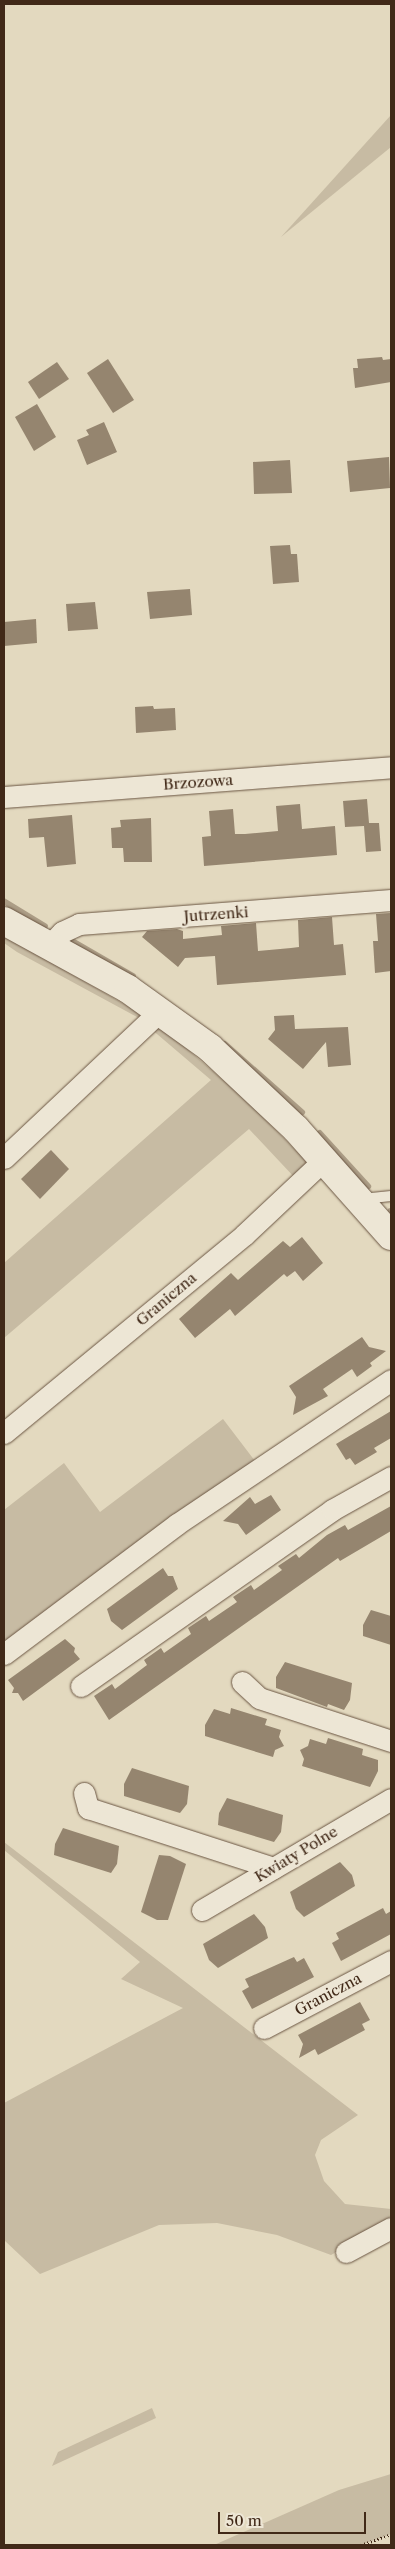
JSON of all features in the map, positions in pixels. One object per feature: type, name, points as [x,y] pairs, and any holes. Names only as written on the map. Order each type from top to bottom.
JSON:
[{"type":"street","name":"Brzozowa","points":[[4,797],[391,766]]},
{"type":"street","name":"Jutrzenki","points":[[49,946],[62,932],[79,924],[391,900]]},
{"type":"street","points":[[4,921],[128,989],[210,1048],[296,1129],[391,1236]]},
{"type":"street","points":[[4,1158],[160,1011]]},
{"type":"street","name":"Graniczna","points":[[4,1433],[244,1235],[324,1160]]},
{"type":"street","points":[[4,1654],[177,1524],[391,1380]]},
{"type":"street","points":[[81,1686],[332,1510],[391,1477]]},
{"type":"street","points":[[242,1682],[259,1698],[391,1741]]},
{"type":"street","points":[[84,1793],[88,1808],[274,1868]]},
{"type":"street","name":"Kwiaty Polne","points":[[202,1910],[391,1799]]},
{"type":"street","name":"Graniczna","points":[[264,2028],[391,1960]]},
{"type":"street","points":[[346,2252],[391,2228]]},
{"type":"lane","points":[[359,1199],[391,1196]]},
{"type":"path","points":[[361,2545],[391,2534]]},
{"type":"shaded area","points":[[391,115],[391,147],[281,237]]},
{"type":"shaded area","points":[[4,936],[156,1022],[246,1100],[318,1173],[295,1178],[249,1129],[4,1338],[4,1263],[211,1080],[137,1017],[17,952],[4,943]]},
{"type":"shaded area","points":[[223,1419],[255,1461],[4,1648],[4,1510],[64,1463],[100,1512]]},
{"type":"shaded area","points":[[4,1842],[358,2115],[321,2140],[315,2155],[324,2181],[345,2204],[391,2209],[391,2222],[331,2255],[277,2235],[217,2223],[159,2225],[40,2274],[4,2240],[4,2103],[183,2008],[121,1979],[140,1962],[4,1850]]},
{"type":"shaded area","points":[[152,2408],[156,2418],[52,2466],[58,2452]]},
{"type":"shaded area","points":[[391,2474],[391,2534],[361,2545],[214,2545],[339,2490]]},
{"type":"building","points":[[382,357],[383,360],[391,359],[391,382],[355,388],[353,368],[358,368],[357,359]]},
{"type":"building","points":[[108,359],[134,400],[113,413],[87,373]]},
{"type":"building","points":[[57,362],[69,379],[39,399],[28,382]]},
{"type":"building","points":[[37,404],[56,437],[34,451],[15,417]]},
{"type":"building","points":[[104,422],[117,452],[87,465],[77,440],[89,435],[86,430]]},
{"type":"building","points":[[389,457],[390,488],[350,492],[347,461]]},
{"type":"building","points":[[290,460],[292,493],[254,494],[253,462]]},
{"type":"building","points":[[290,545],[291,554],[297,554],[299,582],[273,584],[270,546]]},
{"type":"building","points":[[190,589],[192,615],[150,619],[147,592]]},
{"type":"building","points":[[95,602],[98,629],[68,631],[66,604]]},
{"type":"building","points":[[36,619],[37,643],[4,646],[4,622]]},
{"type":"building","points":[[153,706],[154,709],[175,708],[176,730],[136,733],[135,707]]},
{"type":"building","points":[[367,799],[369,823],[379,823],[381,851],[366,852],[364,826],[345,827],[343,801]]},
{"type":"building","points":[[300,804],[302,829],[335,826],[337,855],[204,866],[202,837],[211,836],[209,811],[233,809],[235,834],[245,834],[278,831],[276,806]]},
{"type":"building","points":[[72,815],[76,864],[47,867],[44,837],[29,838],[28,819]]},
{"type":"building","points":[[151,818],[152,862],[124,862],[123,848],[112,848],[111,828],[121,827],[120,820]]},
{"type":"building","points":[[391,913],[391,971],[375,973],[373,941],[378,941],[376,914]]},
{"type":"building","points":[[332,917],[334,945],[343,944],[346,975],[217,985],[215,956],[185,958],[178,967],[142,937],[147,931],[177,929],[183,931],[183,939],[222,935],[221,926],[256,923],[258,951],[291,948],[299,947],[298,920]]},
{"type":"building","points":[[294,1015],[295,1029],[348,1027],[351,1065],[328,1067],[326,1042],[303,1069],[268,1039],[275,1030],[274,1016]]},
{"type":"building","points":[[51,1150],[69,1169],[40,1199],[21,1179]]},
{"type":"building","points":[[302,1237],[323,1263],[303,1281],[295,1271],[287,1277],[284,1274],[235,1316],[230,1309],[195,1338],[179,1319],[231,1273],[238,1280],[283,1241],[290,1247]]},
{"type":"building","points":[[362,1337],[369,1347],[386,1351],[370,1363],[372,1366],[357,1377],[352,1369],[323,1389],[328,1396],[293,1415],[296,1397],[289,1386]]},
{"type":"building","points":[[391,1411],[391,1438],[374,1448],[377,1452],[355,1465],[350,1458],[346,1460],[336,1444]]},
{"type":"building","points":[[271,1495],[281,1510],[246,1535],[238,1524],[223,1521],[250,1497],[255,1504]]},
{"type":"building","points":[[391,1506],[391,1531],[340,1561],[338,1558],[109,1720],[94,1696],[112,1684],[115,1689],[147,1665],[144,1660],[161,1648],[164,1653],[191,1634],[188,1628],[206,1616],[209,1621],[237,1602],[233,1597],[251,1585],[254,1590],[282,1570],[278,1566],[296,1554],[299,1558],[327,1535],[345,1525],[348,1530]]},
{"type":"building","points":[[163,1568],[168,1576],[173,1576],[178,1589],[122,1630],[111,1621],[107,1609]]},
{"type":"building","points":[[371,1610],[391,1616],[391,1645],[363,1636],[363,1625]]},
{"type":"building","points":[[65,1639],[75,1648],[74,1652],[80,1659],[23,1701],[18,1693],[12,1693],[14,1688],[8,1680]]},
{"type":"building","points":[[285,1662],[352,1683],[350,1700],[344,1710],[328,1704],[327,1707],[276,1688],[276,1677]]},
{"type":"building","points":[[231,1708],[267,1719],[265,1725],[281,1730],[279,1737],[284,1746],[275,1750],[273,1757],[205,1736],[205,1725],[214,1709],[230,1714]]},
{"type":"building","points":[[328,1738],[363,1749],[362,1755],[378,1760],[378,1771],[370,1787],[302,1766],[304,1759],[300,1750],[308,1746],[310,1739],[326,1744]]},
{"type":"building","points":[[132,1768],[189,1786],[187,1804],[180,1813],[124,1796],[124,1784]]},
{"type":"building","points":[[227,1798],[283,1815],[281,1832],[274,1842],[218,1825],[219,1813]]},
{"type":"building","points":[[63,1828],[119,1846],[117,1864],[111,1873],[54,1855],[55,1844]]},
{"type":"building","points":[[159,1855],[170,1856],[186,1864],[168,1920],[157,1920],[141,1912]]},
{"type":"building","points":[[340,1862],[352,1875],[355,1886],[304,1917],[296,1909],[290,1892]]},
{"type":"building","points":[[383,1908],[386,1914],[391,1911],[391,1934],[341,1961],[332,1943],[339,1939],[336,1933]]},
{"type":"building","points":[[254,1914],[265,1927],[268,1938],[218,1968],[209,1960],[203,1944]]},
{"type":"building","points":[[294,1957],[297,1962],[304,1958],[314,1977],[252,2009],[242,1991],[249,1987],[245,1979]]},
{"type":"building","points":[[360,2002],[370,2020],[362,2024],[365,2030],[318,2055],[315,2049],[299,2058],[303,2044],[298,2035]]},
{"type":"waterway","points":[[4,901],[45,926]]},
{"type":"waterway","points":[[74,942],[133,976]]},
{"type":"waterway","points":[[225,1044],[302,1112]]},
{"type":"waterway","points":[[320,1133],[368,1186]]}]
